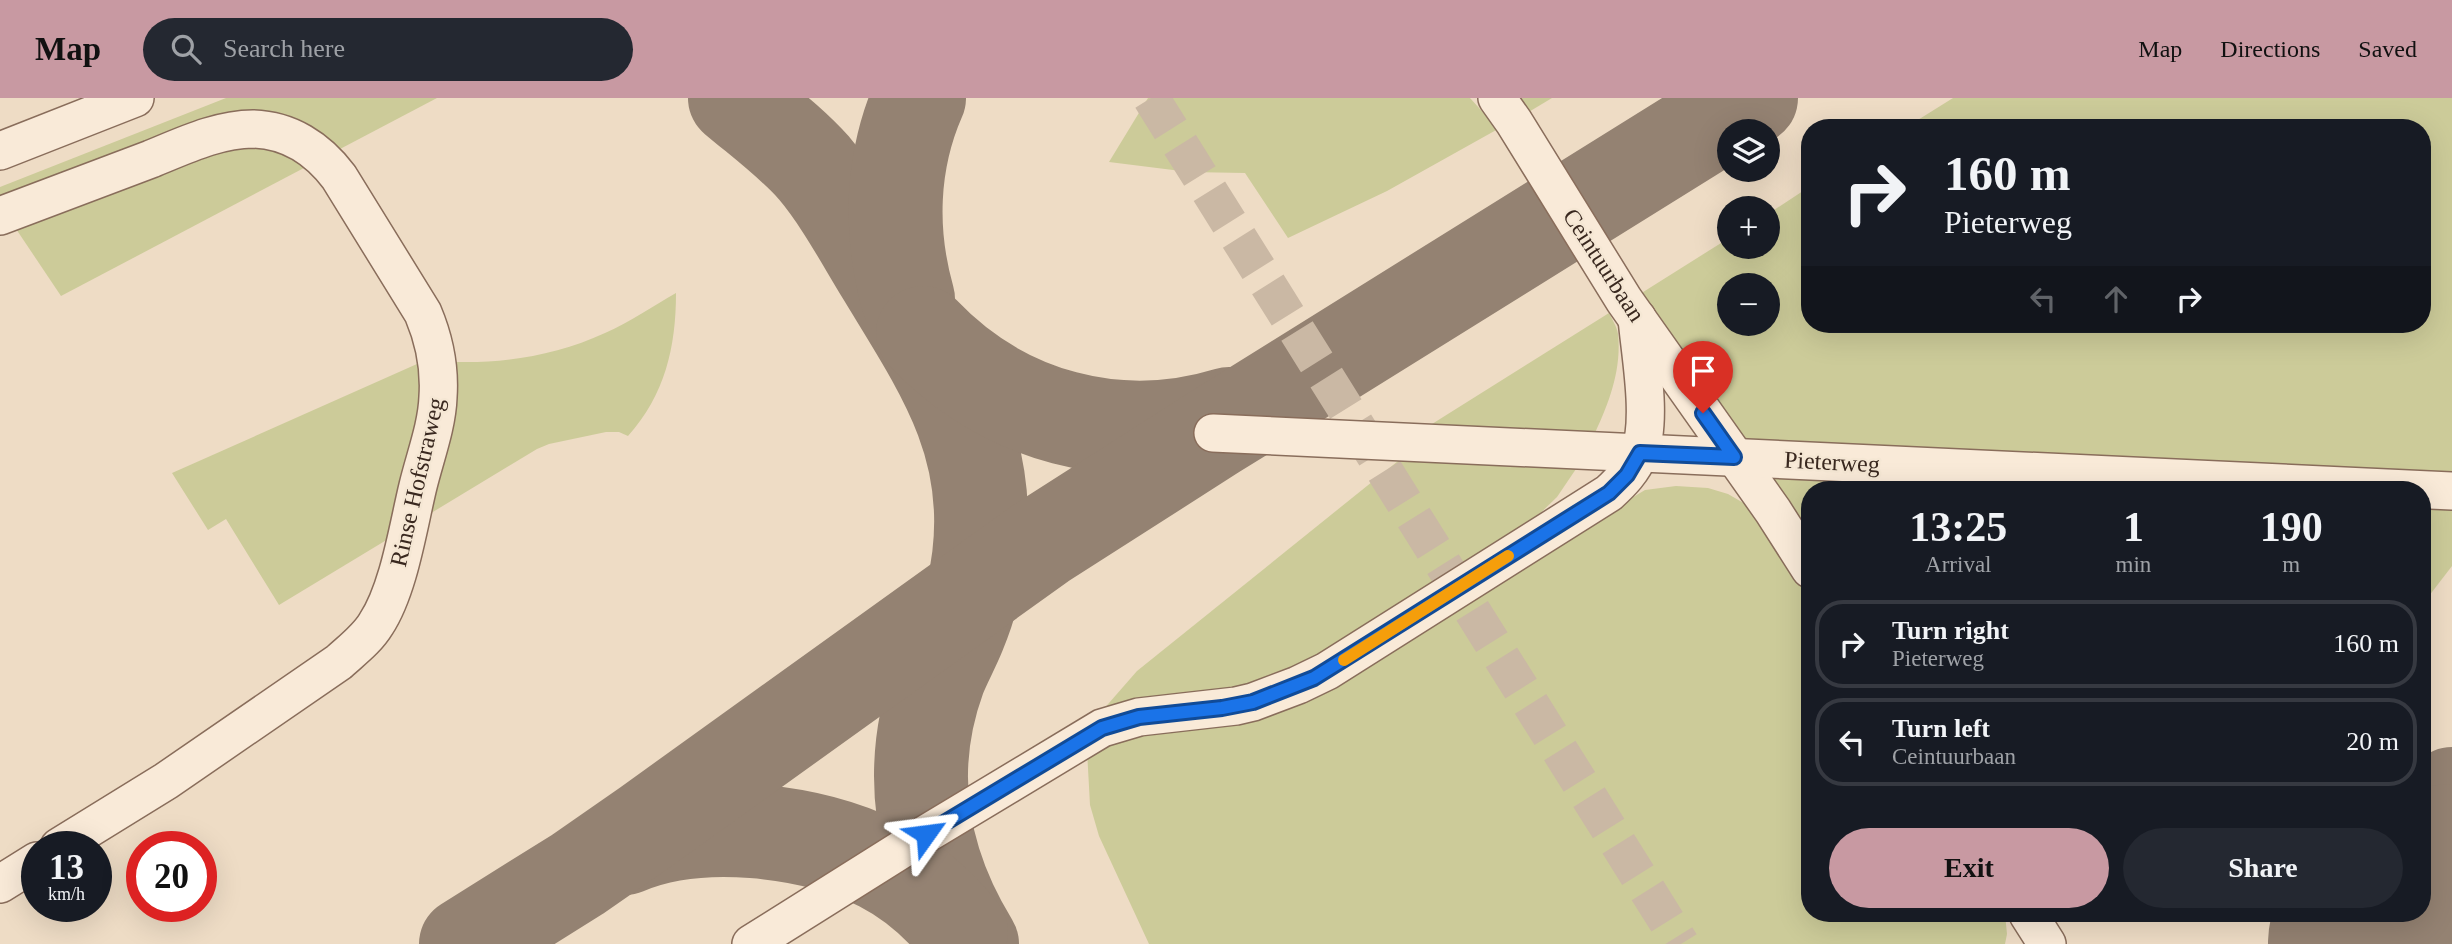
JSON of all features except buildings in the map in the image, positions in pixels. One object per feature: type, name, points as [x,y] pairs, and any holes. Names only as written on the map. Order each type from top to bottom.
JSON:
[{"type":"lane","points":[[0,151],[135,98]]},
{"type":"lane","name":"Ceintuurbaan","points":[[1497,98],[1637,318],[1801,555]]},
{"type":"lane","name":"Rinse Hofstraweg","points":[[0,216],[215,135],[254,129],[280,133],[299,140],[329,163],[423,313],[430,330],[439,378],[433,426],[395,578],[387,604],[376,625],[339,662],[166,781],[85,831]]},
{"type":"lane","points":[[751,944],[1102,728],[1139,717],[1253,702],[1291,688],[1326,671],[1609,493],[1627,475],[1640,453],[1645,421],[1637,318]]},
{"type":"lane","name":"Pieterweg","points":[[1213,433],[2241,481]]},
{"type":"lane","name":"Pieterweg","points":[[2431,490],[2452,491]]},
{"type":"lane","points":[[0,884],[21,871]]},
{"type":"lane","points":[[2033,922],[2047,944]]},
{"type":"shaded area","points":[[226,98],[437,98],[61,296],[0,205],[0,187]]},
{"type":"shaded area","points":[[1148,98],[1470,98],[1498,129],[1387,191],[1288,238],[1245,173],[1189,172],[1109,162]]},
{"type":"shaded area","points":[[1516,98],[1552,98],[1527,113]]},
{"type":"shaded area","points":[[1953,98],[2452,98],[2452,477],[1747,445],[1640,294],[1717,246],[1717,259],[1780,259],[1780,206],[1801,192],[1801,333],[2431,333],[2431,119],[1919,119]]},
{"type":"shaded area","points":[[676,293],[674,332],[666,369],[651,404],[628,436],[619,432],[606,432],[537,449],[279,605],[226,519],[208,530],[172,473],[426,360],[495,361],[540,355],[584,342],[614,329]]},
{"type":"shaded area","points":[[1609,313],[1618,334],[1618,361],[1609,400],[1593,437],[1432,424]]},
{"type":"shaded area","points":[[1403,457],[1578,466],[1557,497],[1528,525],[1317,658],[1256,684],[1102,711],[1137,671]]},
{"type":"shaded area","points":[[1766,476],[1875,481],[1801,481],[1801,531]]},
{"type":"shaded area","points":[[1676,486],[1708,488],[1728,494],[1747,505],[1766,525],[1801,582],[1801,922],[2006,922],[2005,944],[1149,944],[1099,836],[1090,805],[1087,750],[1147,731],[1194,727],[1575,532],[1645,490]]},
{"type":"shaded area","points":[[2431,506],[2452,507],[2452,566],[2431,593]]},
{"type":"taxiway","points":[[735,98],[796,149],[833,193],[924,342],[958,408],[970,442],[978,477],[981,516],[978,567],[966,615],[939,677],[929,712],[921,780],[930,848],[955,913],[972,944]]},
{"type":"taxiway","points":[[908,299],[898,248],[896,197],[903,147],[919,98]]},
{"type":"taxiway","points":[[466,944],[578,874],[647,826],[1041,543],[1751,98]]},
{"type":"taxiway","points":[[923,333],[955,362],[989,386],[1026,405],[1064,418],[1104,425],[1146,428],[1187,424],[1229,414]]},
{"type":"taxiway","points":[[2431,820],[2452,794]]},
{"type":"taxiway","points":[[625,848],[654,838],[719,830],[787,835],[820,842],[880,864],[914,885],[944,912],[961,932]]},
{"type":"taxiway","points":[[2317,944],[2338,922]]},
{"type":"runway","points":[[2431,916],[2452,903]]},
{"type":"runway","points":[[2387,944],[2422,922]]},
{"type":"tunnel","points":[[1151,98],[1681,944]]},
{"type":"slow traffic","points":[[1344,660],[1508,556]]},
{"type":"route","points":[[926,834],[1102,728],[1127,719],[1253,702],[1314,678],[1609,493],[1634,466],[1640,453],[1734,457],[1703,413]]}]
